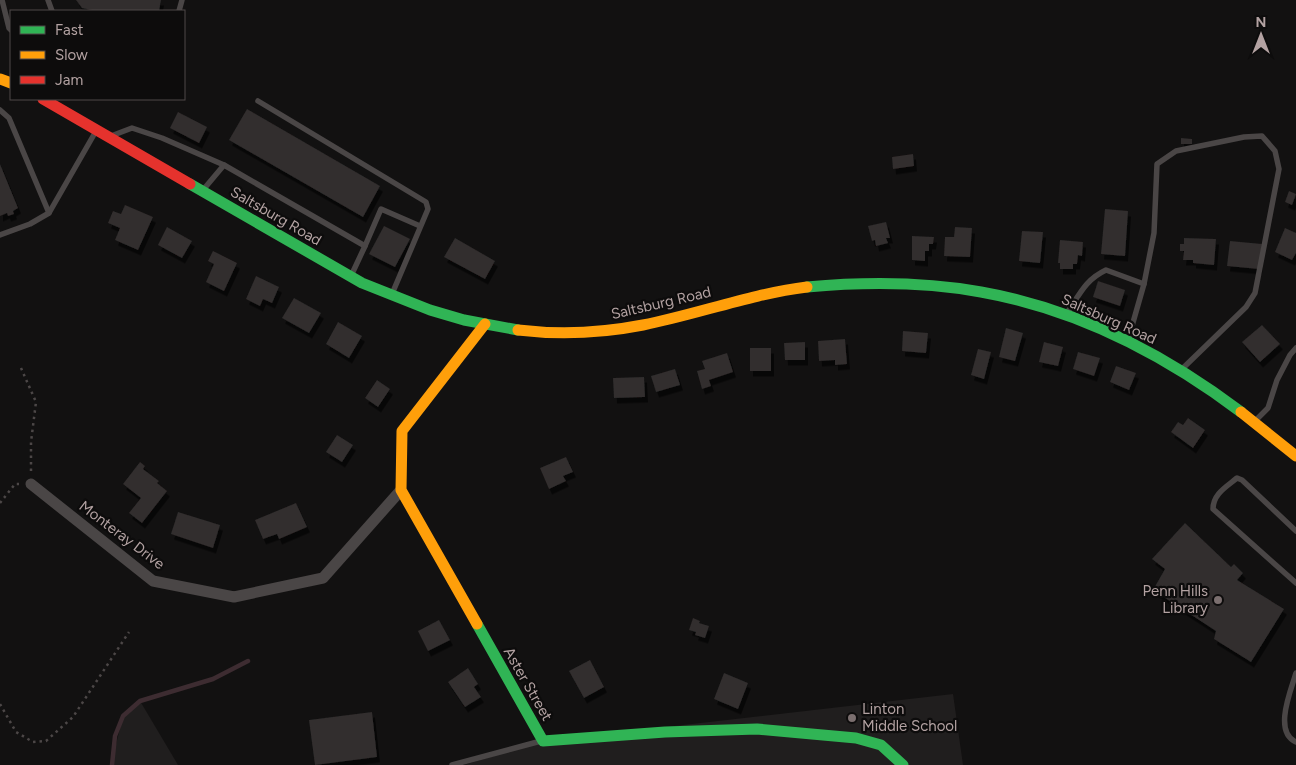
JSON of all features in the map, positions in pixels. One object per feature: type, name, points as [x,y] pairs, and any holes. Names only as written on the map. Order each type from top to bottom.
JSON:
[{"type":"main road","name":"Saltsburg Road","points":[[45,100],[351,276],[391,296],[434,310],[521,332],[559,334],[598,332],[641,325],[777,291],[832,285],[933,286],[982,292],[1066,315],[1128,341],[1181,370],[1212,390],[1296,456]]},
{"type":"main road","points":[[401,490],[402,431],[485,324]]},
{"type":"main road","name":"Aster Street","points":[[401,490],[543,741],[665,732],[757,729],[856,738],[881,745],[903,765]]},
{"type":"street","name":"Monteray Drive","points":[[31,484],[153,581],[234,597],[323,578],[401,490]]},
{"type":"lane","points":[[2,0],[10,29]]},
{"type":"lane","points":[[258,101],[426,202],[428,209],[391,296]]},
{"type":"lane","points":[[0,110],[9,118],[49,213]]},
{"type":"lane","points":[[109,137],[132,128],[162,138],[224,165],[364,246]]},
{"type":"lane","points":[[0,235],[30,224],[49,213],[97,130]]},
{"type":"lane","points":[[1128,341],[1144,284],[1154,233],[1157,164],[1176,150],[1262,136],[1275,152],[1279,169],[1255,293],[1246,307],[1181,370]]},
{"type":"lane","points":[[204,190],[224,165]]},
{"type":"lane","points":[[351,276],[381,210],[420,226]]},
{"type":"lane","points":[[1066,315],[1089,280],[1106,270],[1144,284]]},
{"type":"lane","points":[[1254,422],[1268,408],[1278,380],[1290,355],[1296,348]]},
{"type":"lane","points":[[1296,531],[1242,480],[1237,478],[1218,493],[1213,501],[1213,509],[1296,584]]},
{"type":"lane","points":[[1296,673],[1284,713],[1291,740],[1296,742]]},
{"type":"lane","points":[[452,765],[543,741]]},
{"type":"path","points":[[0,503],[15,484],[31,484],[31,442],[36,402],[21,368]]},
{"type":"path","points":[[0,704],[16,732],[33,742],[46,741],[73,717],[129,632]]},
{"type":"shaded area","name":"Linton Middle School","points":[[953,694],[963,765],[464,765],[543,741]]},
{"type":"shaded area","points":[[140,701],[178,765],[111,765],[123,716]]},
{"type":"building","points":[[76,0],[161,0],[159,10],[91,10],[82,8]]},
{"type":"building","points":[[247,109],[380,186],[363,217],[229,140]]},
{"type":"building","points":[[178,112],[207,127],[199,143],[170,128]]},
{"type":"building","points":[[1181,138],[1192,139],[1192,144],[1181,144]]},
{"type":"building","points":[[913,154],[914,166],[893,169],[892,157]]},
{"type":"building","points":[[0,164],[18,208],[13,211],[14,214],[8,216],[7,213],[0,216]]},
{"type":"building","points":[[1289,191],[1296,194],[1292,205],[1285,202]]},
{"type":"building","points":[[125,205],[153,217],[138,250],[115,240],[120,228],[108,223],[113,211],[121,214]]},
{"type":"building","points":[[1105,209],[1128,211],[1125,256],[1101,254]]},
{"type":"building","points":[[886,222],[890,238],[886,238],[888,243],[876,246],[875,240],[872,241],[868,226]]},
{"type":"building","points":[[384,226],[410,239],[395,267],[369,254]]},
{"type":"building","points":[[167,227],[192,241],[182,258],[158,245]]},
{"type":"building","points":[[955,227],[972,228],[970,257],[944,256],[945,237],[954,237]]},
{"type":"building","points":[[1285,228],[1296,233],[1296,253],[1292,260],[1275,252]]},
{"type":"building","points":[[1022,231],[1043,232],[1040,263],[1019,261]]},
{"type":"building","points":[[912,236],[934,237],[933,244],[929,244],[929,251],[925,251],[925,261],[912,260]]},
{"type":"building","points":[[455,238],[495,261],[485,279],[444,257]]},
{"type":"building","points":[[1184,238],[1216,239],[1214,265],[1193,263],[1193,260],[1183,260],[1184,251],[1180,251],[1180,244],[1184,244]]},
{"type":"building","points":[[1060,240],[1083,242],[1082,256],[1078,255],[1077,264],[1073,264],[1073,269],[1060,269],[1060,263],[1058,263]]},
{"type":"building","points":[[1230,241],[1262,244],[1259,269],[1227,266]]},
{"type":"building","points":[[213,251],[237,263],[224,291],[206,282],[214,264],[208,261]]},
{"type":"building","points":[[256,276],[279,287],[272,303],[263,299],[260,306],[246,299]]},
{"type":"building","points":[[1098,281],[1125,290],[1120,306],[1093,297]]},
{"type":"building","points":[[294,298],[321,313],[309,333],[282,318]]},
{"type":"building","points":[[338,322],[362,336],[349,358],[326,344]]},
{"type":"building","points":[[1262,325],[1280,344],[1260,362],[1242,342]]},
{"type":"building","points":[[1006,328],[1023,333],[1015,361],[999,357]]},
{"type":"building","points":[[903,331],[928,333],[926,353],[902,351]]},
{"type":"building","points":[[845,339],[847,364],[835,365],[835,360],[819,361],[818,341]]},
{"type":"building","points":[[805,342],[805,360],[785,360],[784,343]]},
{"type":"building","points":[[1044,342],[1063,347],[1058,366],[1039,362]]},
{"type":"building","points":[[750,348],[771,348],[771,371],[750,371]]},
{"type":"building","points":[[978,349],[991,352],[984,379],[971,375]]},
{"type":"building","points":[[1078,352],[1100,358],[1094,376],[1073,369]]},
{"type":"building","points":[[727,353],[733,372],[709,380],[711,386],[702,389],[697,371],[705,369],[702,361]]},
{"type":"building","points":[[1116,366],[1136,373],[1129,390],[1110,382]]},
{"type":"building","points":[[675,369],[680,385],[656,392],[651,376]]},
{"type":"building","points":[[644,377],[645,397],[614,398],[613,378]]},
{"type":"building","points":[[377,380],[390,389],[378,407],[365,398]]},
{"type":"building","points":[[1188,418],[1205,430],[1193,448],[1171,432],[1178,422],[1183,425]]},
{"type":"building","points":[[337,435],[353,445],[342,462],[326,452]]},
{"type":"building","points":[[566,457],[573,472],[563,476],[566,481],[549,489],[540,468]]},
{"type":"building","points":[[140,462],[145,466],[143,469],[159,481],[157,483],[167,491],[142,523],[129,513],[141,498],[123,484]]},
{"type":"building","points":[[296,503],[307,527],[279,539],[277,534],[263,539],[255,520]]},
{"type":"building","points":[[178,512],[220,525],[213,548],[171,534]]},
{"type":"building","name":"Penn Hills Library","points":[[1185,523],[1231,567],[1234,564],[1243,573],[1237,580],[1284,609],[1251,662],[1214,639],[1216,631],[1153,590],[1165,569],[1152,559]]},
{"type":"building","points":[[693,618],[700,621],[699,623],[709,626],[705,638],[695,635],[696,632],[689,630]]},
{"type":"building","points":[[439,620],[450,640],[428,651],[418,631]]},
{"type":"building","points":[[590,660],[604,687],[584,698],[569,671]]},
{"type":"building","points":[[468,668],[478,684],[474,687],[481,697],[465,707],[448,682]]},
{"type":"building","points":[[724,673],[748,683],[738,709],[714,699]]},
{"type":"building","points":[[372,712],[377,757],[315,765],[309,720]]},
{"type":"waterway","points":[[112,765],[115,736],[123,716],[140,701],[213,679],[248,661]]},
{"type":"traffic: fast","points":[[190,184],[362,283],[430,310],[464,320],[518,330]]},
{"type":"traffic: fast","points":[[807,287],[850,284],[938,286],[981,292],[1017,300],[1085,322],[1118,337],[1181,371],[1241,412]]},
{"type":"traffic: fast","points":[[477,624],[543,741],[665,732],[757,729],[856,738],[881,745],[903,765]]},
{"type":"traffic: slow","points":[[0,79],[10,83]]},
{"type":"traffic: slow","points":[[518,330],[565,333],[628,328],[765,294],[807,287]]},
{"type":"traffic: slow","points":[[477,624],[401,490],[402,431],[485,324]]},
{"type":"traffic: slow","points":[[1241,412],[1296,456]]},
{"type":"traffic: jam","points":[[45,100],[190,184]]},
{"type":"place","name":"Penn Hills Library","points":[[1218,600]]},
{"type":"place","name":"Linton Middle School","points":[[852,718]]}]
